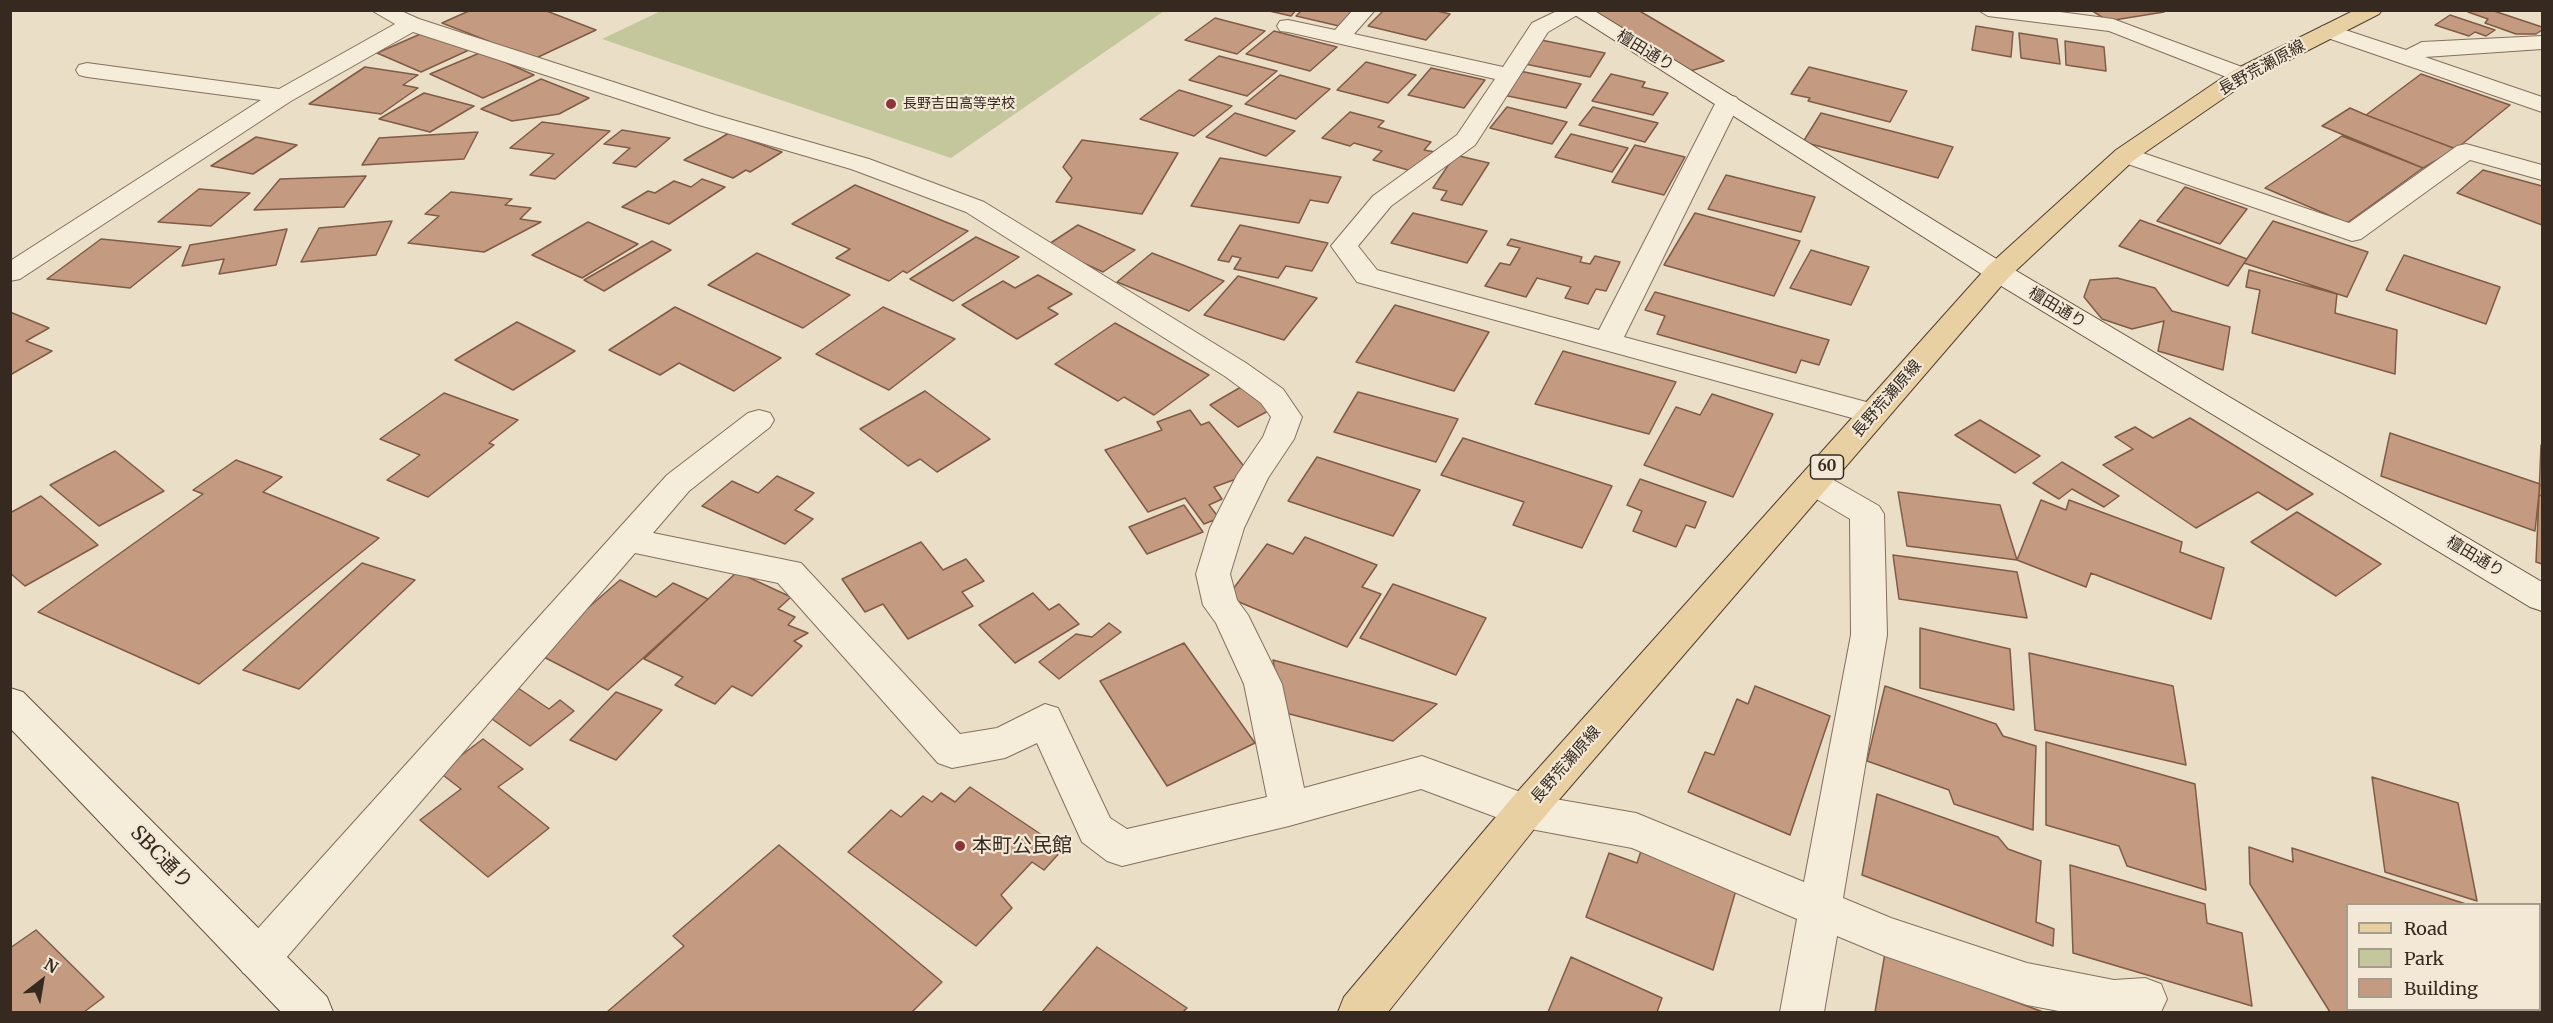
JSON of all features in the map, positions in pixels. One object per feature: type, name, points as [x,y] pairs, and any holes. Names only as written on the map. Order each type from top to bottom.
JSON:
[{"type":"main road","name":"長野荒瀬原線","points":[[1360,1012],[1525,811],[1998,272],[2126,155],[2242,75],[2372,10]]},
{"type":"street","points":[[381,10],[411,24],[707,120],[860,164],[975,207],[1236,370],[1272,396],[1287,417],[1278,439],[1253,475],[1227,528],[1213,574],[1221,605],[1230,615],[1263,684],[1289,809]]},
{"type":"street","points":[[1340,37],[1365,10]]},
{"type":"street","points":[[1576,10],[1540,28],[1466,140],[1382,201],[1344,246],[1367,276],[1874,414]]},
{"type":"street","name":"檀田通り","points":[[1576,10],[1728,102],[1998,272],[2542,598]]},
{"type":"street","points":[[1988,10],[2113,25]]},
{"type":"street","points":[[2072,10],[2082,17],[2113,25],[2242,75]]},
{"type":"street","points":[[10,273],[283,96],[411,24]]},
{"type":"street","points":[[1288,26],[1508,75]]},
{"type":"street","points":[[2330,31],[2542,105]]},
{"type":"street","points":[[2407,59],[2422,49],[2542,42]]},
{"type":"street","points":[[87,70],[283,96]]},
{"type":"street","points":[[1607,342],[1728,102]]},
{"type":"street","points":[[2126,155],[2352,233],[2466,151],[2542,173]]},
{"type":"street","points":[[258,959],[678,483],[759,420]]},
{"type":"street","points":[[1802,1012],[1869,634],[1866,514],[1814,483]]},
{"type":"street","points":[[629,540],[789,572],[952,752],[1005,742],[1046,719],[1096,830],[1122,848],[1289,809],[1422,772],[1525,811],[1636,831],[1885,936],[2027,984],[2114,1001],[2145,999]]},
{"type":"street","name":"SBC通り","points":[[10,703],[311,1012]]},
{"type":"green space","name":"長野吉田高等学校","points":[[663,10],[1164,11],[951,158],[602,39]]},
{"type":"building","points":[[471,10],[544,10],[596,30],[534,59],[442,23]]},
{"type":"building","points":[[1265,10],[1296,10],[1291,16]]},
{"type":"building","points":[[1302,10],[1355,10],[1339,26],[1296,16]]},
{"type":"building","points":[[1384,10],[1433,10],[1450,14],[1426,40],[1368,26]]},
{"type":"building","points":[[1585,10],[1638,10],[1724,61],[1687,72]]},
{"type":"building","points":[[2091,10],[2161,10],[2164,12],[2108,21]]},
{"type":"building","points":[[2491,10],[2542,27],[2542,30],[2536,34],[2516,34],[2485,23],[2488,19],[2468,12]]},
{"type":"building","points":[[2450,15],[2495,30],[2486,36],[2475,32],[2469,36],[2435,25]]},
{"type":"building","points":[[1215,18],[1265,31],[1237,54],[1185,40]]},
{"type":"building","points":[[1976,26],[2013,32],[2011,57],[1972,50]]},
{"type":"building","points":[[1274,31],[1337,47],[1310,71],[1246,54]]},
{"type":"building","points":[[425,32],[469,50],[421,72],[377,53]]},
{"type":"building","points":[[2019,33],[2057,39],[2060,64],[2021,58]]},
{"type":"building","points":[[1541,40],[1605,53],[1590,77],[1525,64]]},
{"type":"building","points":[[2065,41],[2104,47],[2106,71],[2066,65]]},
{"type":"building","points":[[482,52],[534,75],[483,98],[430,74]]},
{"type":"building","points":[[1219,56],[1277,71],[1247,96],[1189,80]]},
{"type":"building","points":[[1366,62],[1416,75],[1388,103],[1337,90]]},
{"type":"building","points":[[365,67],[418,75],[403,85],[418,88],[381,114],[309,104]]},
{"type":"building","points":[[1809,67],[1907,91],[1890,122],[1808,101],[1810,98],[1791,94]]},
{"type":"building","points":[[1431,68],[1485,80],[1464,108],[1408,95]]},
{"type":"building","points":[[1520,71],[1581,84],[1566,108],[1503,95]]},
{"type":"building","points":[[1611,74],[1645,82],[1642,87],[1668,93],[1653,115],[1592,101]]},
{"type":"building","points":[[2421,74],[2510,105],[2456,149],[2366,115]]},
{"type":"building","points":[[1280,75],[1330,89],[1296,119],[1245,104]]},
{"type":"building","points":[[541,79],[589,98],[559,114],[512,121],[481,109]]},
{"type":"building","points":[[1179,90],[1232,106],[1194,136],[1140,119]]},
{"type":"building","points":[[424,93],[474,106],[430,132],[379,119]]},
{"type":"building","points":[[1507,107],[1567,122],[1552,144],[1490,128]]},
{"type":"building","points":[[1593,107],[1658,123],[1645,142],[1579,125]]},
{"type":"building","points":[[2350,108],[2456,149],[2423,168],[2322,126]]},
{"type":"building","points":[[1350,112],[1384,121],[1378,127],[1431,142],[1424,150],[1435,152],[1415,172],[1373,160],[1382,151],[1354,143],[1350,146],[1322,138]]},
{"type":"building","points":[[1235,113],[1295,131],[1266,156],[1206,137]]},
{"type":"building","points":[[1821,113],[1953,147],[1938,178],[1803,142]]},
{"type":"building","points":[[542,122],[610,131],[555,179],[530,175],[554,154],[510,148]]},
{"type":"building","points":[[622,130],[670,138],[636,167],[613,163],[630,148],[604,144]]},
{"type":"building","points":[[478,132],[464,159],[362,165],[379,138]]},
{"type":"building","points":[[729,133],[782,152],[750,172],[746,170],[733,178],[684,160]]},
{"type":"building","points":[[1571,134],[1628,148],[1612,172],[1555,157]]},
{"type":"building","points":[[2342,136],[2423,168],[2347,223],[2265,188]]},
{"type":"building","points":[[256,137],[297,145],[253,174],[211,166]]},
{"type":"building","points":[[1082,140],[1178,153],[1142,214],[1056,202],[1072,178],[1063,167]]},
{"type":"building","points":[[1635,145],[1685,157],[1664,195],[1612,182]]},
{"type":"building","points":[[1455,155],[1489,163],[1462,205],[1441,200],[1447,191],[1433,188]]},
{"type":"building","points":[[1220,158],[1341,177],[1328,203],[1310,200],[1299,223],[1191,206]]},
{"type":"building","points":[[2483,170],[2542,186],[2542,225],[2457,193]]},
{"type":"building","points":[[1726,175],[1815,197],[1801,232],[1708,209]]},
{"type":"building","points":[[366,176],[344,207],[254,210],[280,179]]},
{"type":"building","points":[[702,179],[725,187],[669,224],[622,207],[648,191],[655,193],[674,181],[691,187]]},
{"type":"building","points":[[855,185],[968,231],[907,273],[903,271],[889,281],[836,258],[850,249],[792,224]]},
{"type":"building","points":[[2185,187],[2247,209],[2220,244],[2157,221]]},
{"type":"building","points":[[199,189],[250,193],[211,226],[158,222]]},
{"type":"building","points":[[451,192],[512,199],[505,205],[531,208],[520,219],[541,222],[484,252],[408,243],[439,216],[425,214]]},
{"type":"building","points":[[1413,213],[1487,231],[1467,263],[1391,243]]},
{"type":"building","points":[[1695,213],[1800,241],[1774,296],[1664,265]]},
{"type":"building","points":[[2140,220],[2247,259],[2228,286],[2119,246]]},
{"type":"building","points":[[392,221],[376,255],[301,262],[319,228]]},
{"type":"building","points":[[2273,221],[2368,252],[2347,297],[2244,263]]},
{"type":"building","points":[[588,222],[638,244],[582,278],[532,255]]},
{"type":"building","points":[[1078,225],[1135,250],[1103,272],[1046,246]]},
{"type":"building","points":[[1240,225],[1328,243],[1312,271],[1286,266],[1278,278],[1234,269],[1241,258],[1232,256],[1229,262],[1218,260]]},
{"type":"building","points":[[287,229],[276,265],[219,274],[224,259],[182,266],[190,245]]},
{"type":"building","points":[[976,237],[1019,257],[953,301],[910,279]]},
{"type":"building","points":[[101,239],[181,247],[130,288],[47,279]]},
{"type":"building","points":[[1511,239],[1582,257],[1580,262],[1590,264],[1595,256],[1620,262],[1606,291],[1596,289],[1588,304],[1565,298],[1571,287],[1537,278],[1526,297],[1485,286],[1500,263],[1510,265],[1520,248],[1507,245]]},
{"type":"building","points":[[652,241],[671,250],[604,291],[584,280]]},
{"type":"building","points":[[1811,250],[1869,267],[1851,305],[1790,288]]},
{"type":"building","points":[[757,253],[850,295],[803,328],[708,285]]},
{"type":"building","points":[[1152,253],[1224,281],[1189,311],[1117,282]]},
{"type":"building","points":[[2404,255],[2500,287],[2486,324],[2386,290]]},
{"type":"building","points":[[2249,270],[2337,294],[2335,313],[2397,330],[2395,374],[2252,333],[2260,290],[2246,287]]},
{"type":"building","points":[[1038,275],[1072,294],[1048,308],[1058,314],[1017,339],[962,305],[1003,281],[1015,288]]},
{"type":"building","points":[[1238,276],[1317,298],[1284,340],[1204,315]]},
{"type":"building","points":[[2117,278],[2155,288],[2172,311],[2230,327],[2223,370],[2158,351],[2164,321],[2132,329],[2102,319],[2084,297],[2090,280]]},
{"type":"building","points":[[1655,292],[1829,340],[1819,365],[1801,360],[1796,373],[1657,334],[1665,316],[1645,310]]},
{"type":"building","points":[[1395,305],[1489,332],[1454,391],[1356,362]]},
{"type":"building","points":[[675,307],[781,358],[734,391],[679,363],[660,375],[609,350]]},
{"type":"building","points":[[883,307],[955,339],[889,390],[816,354]]},
{"type":"building","points":[[10,312],[49,328],[26,341],[52,351],[10,375]]},
{"type":"building","points":[[517,322],[575,351],[513,390],[455,360]]},
{"type":"building","points":[[1115,323],[1209,375],[1154,415],[1124,397],[1118,401],[1055,364]]},
{"type":"building","points":[[1563,351],[1676,382],[1649,434],[1535,404]]},
{"type":"building","points":[[1241,387],[1270,410],[1238,427],[1210,405]]},
{"type":"building","points":[[925,391],[990,439],[937,472],[920,459],[908,466],[860,429]]},
{"type":"building","points":[[1358,392],[1458,419],[1436,462],[1334,432]]},
{"type":"building","points":[[444,393],[518,420],[489,443],[494,445],[428,497],[387,480],[420,455],[380,439]]},
{"type":"building","points":[[1712,394],[1773,414],[1733,497],[1644,465],[1676,407],[1700,415]]},
{"type":"building","points":[[1190,410],[1201,425],[1209,422],[1250,474],[1214,487],[1222,499],[1209,505],[1219,518],[1204,524],[1185,498],[1148,512],[1105,450],[1162,430],[1157,422]]},
{"type":"building","points":[[2190,418],[2313,494],[2287,510],[2258,492],[2196,528],[2103,465],[2133,449],[2115,437],[2135,427],[2153,438]]},
{"type":"building","points":[[1980,420],[2040,456],[2015,473],[1955,435]]},
{"type":"building","points":[[2390,433],[2540,484],[2535,531],[2381,476]]},
{"type":"building","points":[[1463,438],[1612,486],[1582,548],[1513,525],[1524,502],[1441,475]]},
{"type":"building","points":[[2542,446],[2542,496],[2539,495]]},
{"type":"building","points":[[115,451],[164,491],[99,526],[50,485]]},
{"type":"building","points":[[1317,457],[1420,490],[1393,536],[1288,501]]},
{"type":"building","points":[[236,460],[282,477],[263,492],[379,538],[199,684],[38,612],[203,494],[193,490]]},
{"type":"building","points":[[2062,462],[2119,496],[2104,507],[2072,489],[2059,499],[2033,483]]},
{"type":"building","points":[[777,476],[814,493],[795,510],[813,519],[785,544],[702,506],[732,481],[758,493]]},
{"type":"building","points":[[1640,479],[1706,502],[1695,528],[1686,525],[1676,547],[1633,531],[1642,511],[1627,505]]},
{"type":"building","points":[[1898,492],[2000,505],[2017,560],[1907,546]]},
{"type":"building","points":[[2539,495],[2542,496],[2542,564],[2536,562]]},
{"type":"building","points":[[41,496],[98,545],[25,586],[10,573],[10,513]]},
{"type":"building","points":[[2041,500],[2066,510],[2069,500],[2182,542],[2180,552],[2224,568],[2211,619],[2091,573],[2086,587],[2017,560]]},
{"type":"building","points":[[1184,505],[1203,532],[1147,554],[1129,527]]},
{"type":"building","points":[[2297,512],[2381,564],[2336,596],[2251,542]]},
{"type":"building","points":[[1305,537],[1377,565],[1362,587],[1381,594],[1347,647],[1227,597],[1267,544],[1293,554]]},
{"type":"building","points":[[921,542],[943,570],[966,559],[984,581],[962,592],[973,606],[908,639],[883,604],[865,612],[842,579]]},
{"type":"building","points":[[1893,555],[2017,572],[2027,618],[1899,599]]},
{"type":"building","points":[[362,563],[415,580],[299,689],[243,670]]},
{"type":"building","points":[[737,572],[791,597],[778,609],[795,617],[788,625],[808,633],[794,641],[802,646],[752,696],[732,686],[715,704],[675,685],[683,677],[644,659]]},
{"type":"building","points":[[620,580],[656,597],[673,583],[708,599],[608,690],[536,653]]},
{"type":"building","points":[[1393,584],[1486,618],[1456,675],[1360,638]]},
{"type":"building","points":[[1033,593],[1049,610],[1059,604],[1079,624],[1015,663],[979,625]]},
{"type":"building","points":[[1109,623],[1121,632],[1059,679],[1039,662],[1076,634],[1092,637]]},
{"type":"building","points":[[1920,628],[2010,649],[2014,710],[1920,688]]},
{"type":"building","points":[[1184,643],[1255,743],[1167,786],[1100,681]]},
{"type":"building","points":[[2029,653],[2173,686],[2186,765],[2035,730]]},
{"type":"building","points":[[1273,660],[1437,704],[1393,741],[1282,712]]},
{"type":"building","points":[[1755,686],[1830,716],[1790,835],[1688,792],[1705,752],[1714,755],[1737,699],[1748,704]]},
{"type":"building","points":[[1885,686],[1996,724],[2003,736],[2036,746],[2033,830],[1954,804],[1949,790],[1867,761]]},
{"type":"building","points":[[518,688],[549,709],[560,700],[574,711],[530,746],[485,714]]},
{"type":"building","points":[[616,692],[662,710],[616,760],[570,740]]},
{"type":"building","points":[[483,739],[523,769],[498,787],[549,828],[488,877],[420,820],[461,789],[439,772]]},
{"type":"building","points":[[2046,742],[2195,784],[2206,890],[2127,866],[2119,846],[2046,825]]},
{"type":"building","points":[[2372,777],[2458,803],[2477,901],[2385,872]]},
{"type":"building","points":[[970,787],[1063,849],[1044,870],[1032,862],[1001,895],[1012,908],[976,946],[848,852],[891,810],[901,817],[923,796],[932,802],[941,793],[955,802]]},
{"type":"building","points":[[1877,794],[1998,837],[2008,849],[2041,861],[2036,922],[2054,929],[2053,946],[1862,875]]},
{"type":"building","points":[[779,845],[942,982],[912,1012],[607,1012],[684,946],[673,936]]},
{"type":"building","points":[[1643,845],[1738,883],[1713,970],[1586,917],[1609,853],[1637,863]]},
{"type":"building","points":[[2249,847],[2293,862],[2292,848],[2463,903],[2346,903],[2346,1011],[2541,1011],[2541,928],[2542,1012],[2330,1012],[2250,884]]},
{"type":"building","points":[[2070,865],[2205,904],[2207,923],[2242,933],[2252,1006],[2073,953]]},
{"type":"building","points":[[36,930],[104,997],[84,1012],[10,1012],[10,948]]},
{"type":"building","points":[[1097,947],[1187,1008],[1183,1012],[1042,1012]]},
{"type":"building","points":[[1885,953],[2043,1012],[1875,1012]]},
{"type":"building","points":[[1571,957],[1662,998],[1657,1012],[1548,1012]]},
{"type":"place","name":"長野吉田高等学校","points":[[891,104]]},
{"type":"place","name":"本町公民館","points":[[960,846]]}]
